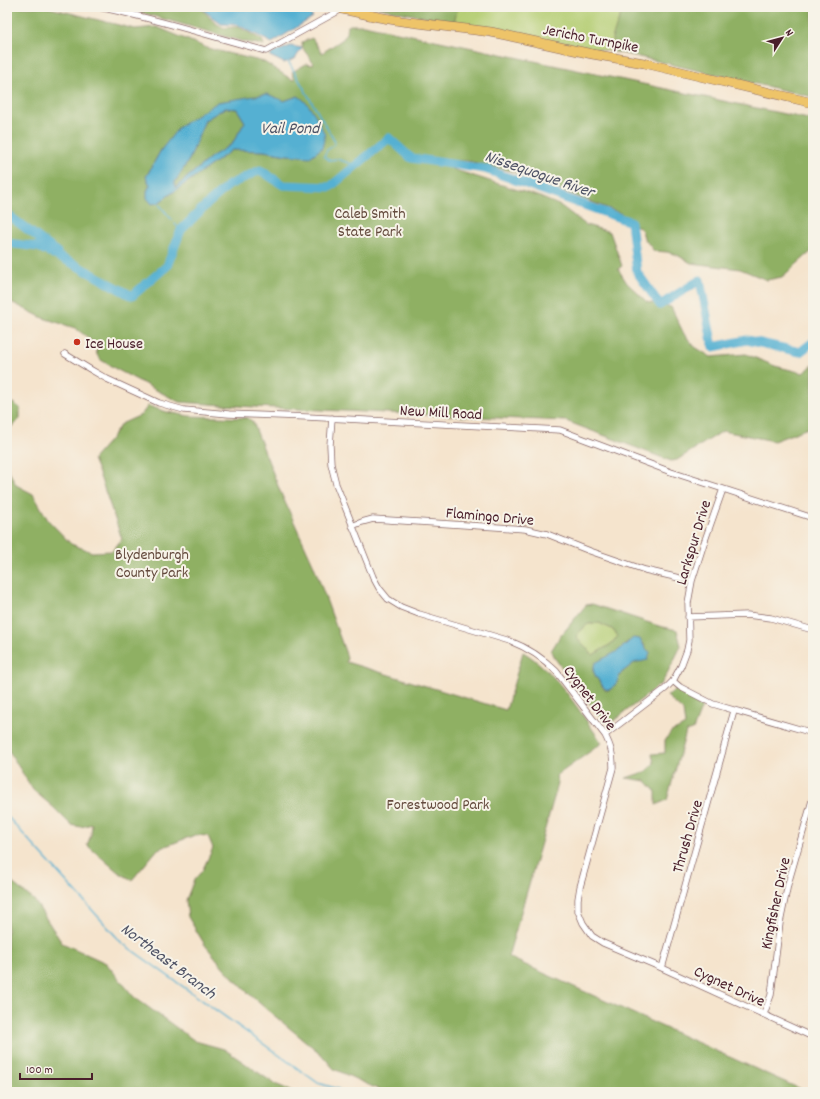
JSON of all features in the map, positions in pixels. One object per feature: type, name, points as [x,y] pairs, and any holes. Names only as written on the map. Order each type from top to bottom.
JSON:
[{"type":"main road","name":"Jericho Turnpike","points":[[340,8],[378,18],[491,32],[592,54],[644,63],[813,103]]},
{"type":"street","points":[[98,7],[120,11],[266,51],[340,8]]},
{"type":"street","name":"New Mill Road","points":[[65,354],[101,375],[159,403],[184,410],[229,414],[560,430],[671,472],[813,518]]},
{"type":"street","name":"Cygnet Drive","points":[[332,418],[330,445],[331,464],[336,484],[373,577],[379,588],[388,599],[401,607],[419,614],[523,646],[547,661],[610,745],[613,756],[613,768],[578,899],[578,911],[583,923],[592,936],[603,943],[662,968],[813,1037]]},
{"type":"street","name":"Larkspur Drive","points":[[604,735],[674,681],[687,650],[689,640],[688,603],[692,581],[723,489]]},
{"type":"street","name":"Flamingo Drive","points":[[352,526],[373,519],[525,529],[547,534],[645,570],[692,581]]},
{"type":"street","points":[[688,617],[747,615],[771,618],[813,630]]},
{"type":"street","points":[[674,681],[680,688],[714,704],[813,733]]},
{"type":"street","name":"Thrush Drive","points":[[662,968],[734,711]]},
{"type":"street","name":"Kingfisher Drive","points":[[764,1014],[771,995],[780,923],[788,884],[813,797]]},
{"type":"green space","name":"Caleb Smith State Park","points":[[7,7],[46,7],[135,29],[157,27],[207,48],[264,62],[295,80],[292,72],[306,64],[313,65],[311,59],[303,49],[302,42],[312,38],[322,53],[343,39],[347,33],[347,27],[350,25],[364,25],[813,120],[813,250],[782,277],[767,280],[740,269],[691,263],[677,255],[667,252],[654,251],[644,238],[642,230],[620,213],[512,171],[468,161],[450,161],[452,169],[540,197],[561,206],[586,225],[610,232],[622,266],[618,269],[627,283],[647,302],[671,307],[684,334],[695,347],[711,357],[746,354],[775,366],[803,373],[813,365],[813,426],[774,441],[723,431],[677,460],[671,461],[566,421],[254,407],[179,402],[101,360],[97,355],[96,346],[75,328],[43,318],[7,301]],"holes":[[[298,96],[303,99],[314,113],[325,135],[287,155],[264,151],[232,150],[158,203],[147,191],[150,185],[146,177],[161,150],[218,102],[276,98],[284,101]]]},
{"type":"green space","points":[[122,7],[200,7],[215,23],[224,28],[239,27],[262,40],[264,45],[245,42]]},
{"type":"green space","points":[[374,7],[458,7],[454,23]]},
{"type":"green space","points":[[376,7],[813,7],[709,68],[585,47],[582,48],[454,23],[455,21]]},
{"type":"green space","points":[[667,7],[813,7],[813,97],[613,51],[612,38],[621,14],[665,9]]},
{"type":"green space","points":[[225,108],[237,109],[245,122],[232,144],[211,157],[175,188],[175,182],[190,158],[205,120]]},
{"type":"green space","points":[[7,403],[13,403],[20,408],[20,419],[12,426],[7,434]]},
{"type":"green space","name":"Blydenburgh County Park","points":[[148,406],[167,412],[189,416],[248,418],[253,422],[280,491],[314,566],[347,657],[346,662],[506,710],[523,652],[535,660],[557,681],[576,705],[602,743],[556,776],[558,784],[508,957],[807,1092],[384,1092],[334,1069],[321,1054],[247,992],[205,945],[188,917],[186,900],[194,880],[202,871],[213,848],[208,836],[195,835],[158,849],[132,880],[118,872],[87,845],[91,835],[92,824],[81,827],[71,825],[33,790],[7,748],[7,467],[16,485],[33,494],[48,520],[71,544],[92,552],[112,551],[122,539],[93,459],[110,440],[121,424],[141,415]]},
{"type":"green space","points":[[592,604],[659,626],[677,630],[681,646],[662,683],[611,723],[606,721],[597,713],[553,656],[551,651],[559,638],[586,605]],"holes":[[[599,623],[612,629],[618,636],[611,644],[593,655],[577,639],[578,633],[588,624]],[[627,642],[644,644],[646,649],[642,660],[634,663],[621,673],[616,684],[610,690],[605,690],[593,670],[618,651]]]},
{"type":"green space","points":[[599,623],[612,629],[618,636],[611,644],[593,655],[577,639],[578,633],[588,624]]},
{"type":"green space","points":[[677,688],[702,707],[693,730],[686,732],[667,800],[656,805],[656,792],[646,781],[626,778],[647,771],[654,763],[652,754],[665,753],[665,741],[671,732],[685,725],[683,711],[667,696]]},
{"type":"green space","points":[[7,879],[34,900],[62,943],[106,963],[134,997],[195,1041],[224,1049],[275,1084],[294,1092],[7,1092]]},
{"type":"water","points":[[202,7],[300,7],[313,17],[272,43],[238,25],[221,24]]},
{"type":"water","points":[[290,46],[302,48],[295,59],[284,63],[270,56],[277,51]]},
{"type":"water","name":"Vail Pond","points":[[267,94],[284,101],[298,96],[311,108],[323,130],[325,135],[322,148],[310,157],[264,151],[232,150],[158,203],[152,204],[147,198],[147,191],[150,185],[146,177],[161,150],[179,127],[218,102]],"holes":[[[225,108],[237,109],[245,122],[232,144],[211,157],[175,188],[175,182],[190,158],[205,120]]]},
{"type":"water","points":[[633,638],[640,639],[646,649],[650,652],[648,660],[634,663],[621,673],[616,684],[610,690],[605,689],[596,677],[593,670],[595,663],[618,651]]},
{"type":"waterway","points":[[308,14],[325,8]]},
{"type":"waterway","points":[[288,61],[335,142],[333,146],[327,150],[324,156],[329,160],[337,159],[355,165]]},
{"type":"waterway","name":"Nissequogue River","points":[[7,243],[38,247],[72,263],[132,296],[167,266],[181,230],[229,185],[260,170],[283,185],[330,187],[389,138],[411,158],[485,169],[631,222],[637,272],[660,305],[700,280],[713,347],[747,340],[800,352],[813,342]]},
{"type":"waterway","points":[[158,203],[172,220]]},
{"type":"waterway","points":[[7,214],[57,252]]},
{"type":"waterway","points":[[175,224],[181,230]]},
{"type":"waterway","name":"Northeast Branch","points":[[7,816],[122,943],[318,1083],[338,1089],[341,1092]]},
{"type":"place","name":"Ice House","points":[[77,342]]},
{"type":"park label","name":"Forestwood Park","points":[[438,803]]}]
